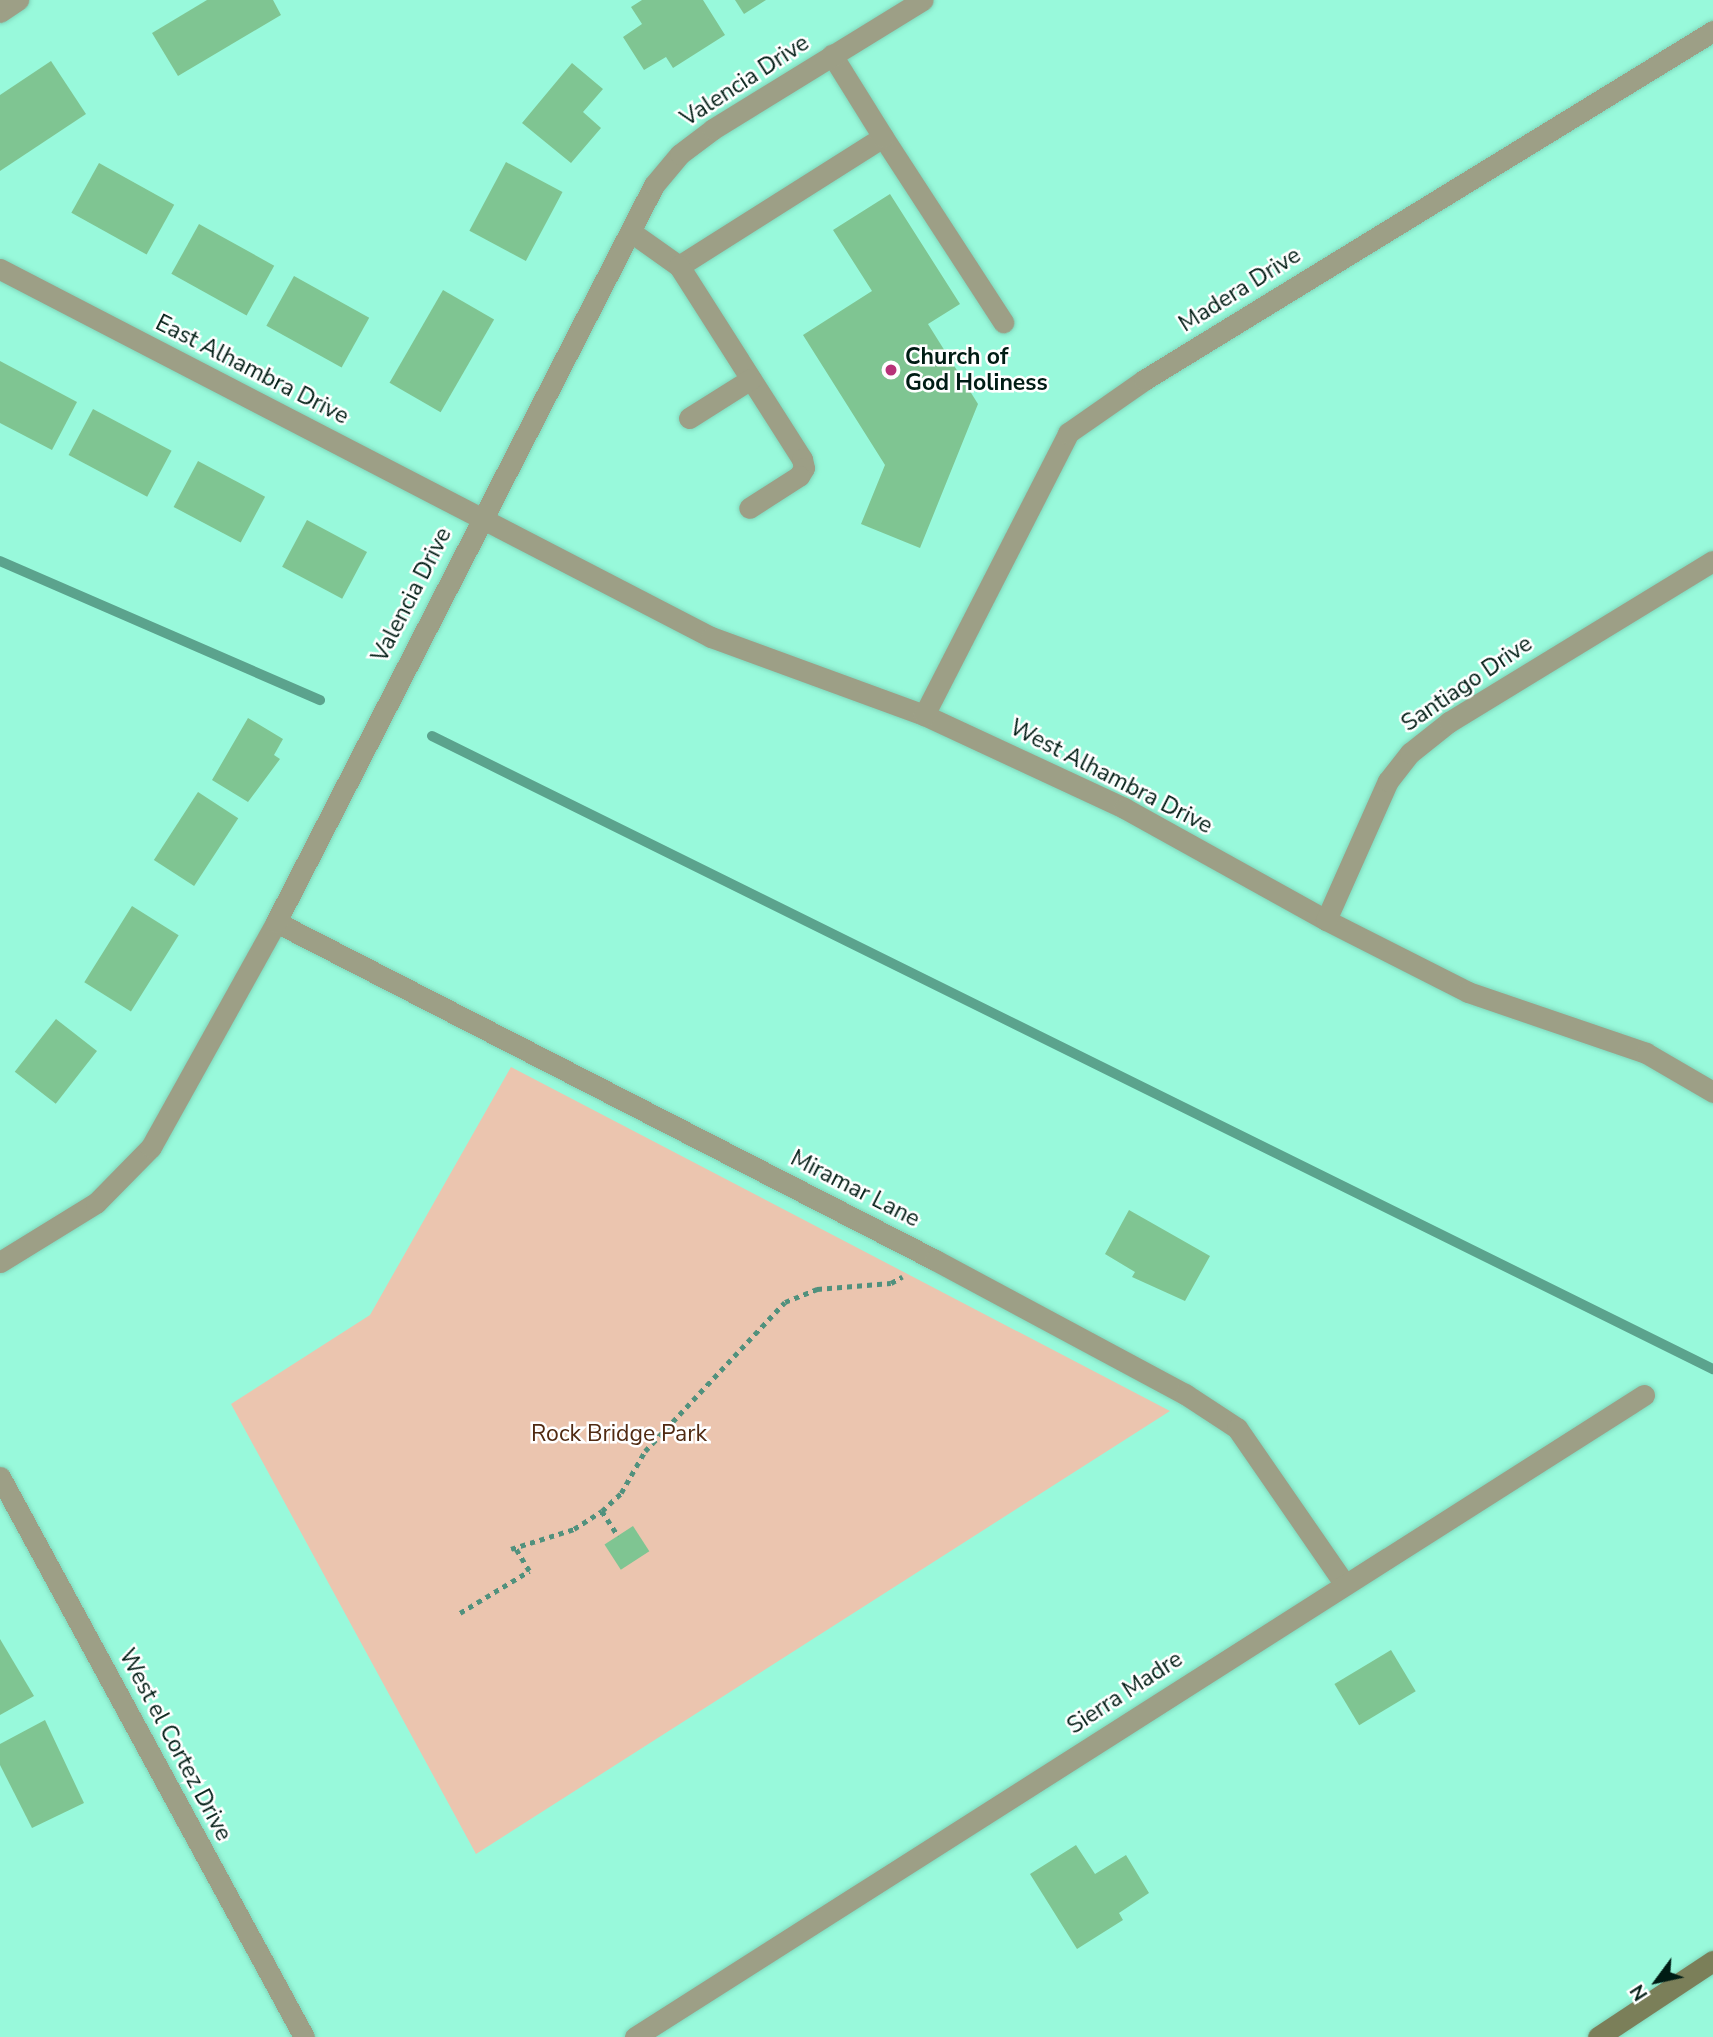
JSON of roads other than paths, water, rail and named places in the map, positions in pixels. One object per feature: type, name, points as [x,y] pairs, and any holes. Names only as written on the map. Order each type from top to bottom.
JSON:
[{"type":"street","points":[[0,12],[18,0]]},
{"type":"street","name":"Valencia Drive","points":[[0,1262],[96,1203],[151,1147],[276,922],[654,185],[680,154],[832,55],[923,0]]},
{"type":"street","name":"Madera Drive","points":[[924,715],[1068,433],[1144,380],[1713,31]]},
{"type":"street","points":[[832,55],[1003,322]]},
{"type":"street","points":[[679,266],[884,138]]},
{"type":"street","points":[[631,232],[679,266],[804,468],[749,508]]},
{"type":"street","name":"East Alhambra Drive","points":[[0,269],[481,518]]},
{"type":"street","points":[[689,418],[751,379]]},
{"type":"street","name":"West Alhambra Drive","points":[[481,518],[711,637],[924,715],[1124,808],[1325,920],[1468,992],[1646,1054],[1713,1092]]},
{"type":"street","name":"Santiago Drive","points":[[1325,920],[1388,781],[1410,753],[1449,722],[1713,561]]},
{"type":"street","name":"Miramar Lane","points":[[276,922],[935,1259],[1185,1394],[1237,1428],[1344,1583]]},
{"type":"street","name":"Sierra Madre","points":[[635,2037],[1344,1583],[1644,1395]]},
{"type":"street","name":"West el Cortez Drive","points":[[0,1477],[304,2037]]},
{"type":"street","points":[[1598,2037],[1713,1961]]},
{"type":"waterway","points":[[0,561],[320,700]]},
{"type":"waterway","points":[[432,736],[1713,1369]]},
{"type":"place","name":"Church of God Holiness","points":[[891,370]]},
{"type":"park label","name":"Rock Bridge Park","points":[[619,1434]]}]
